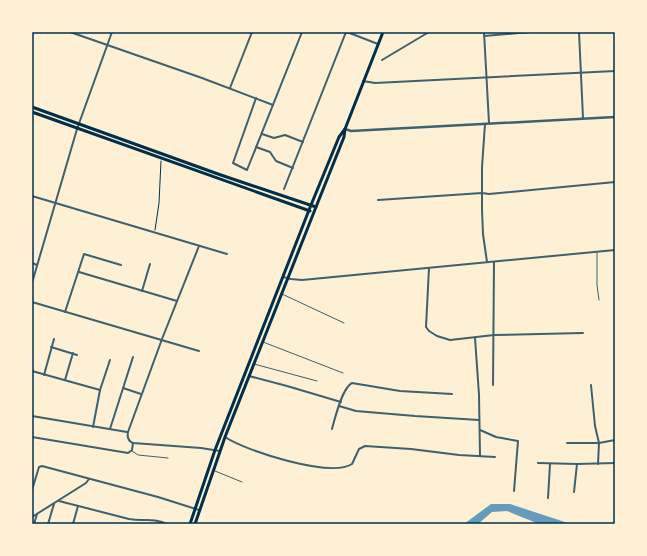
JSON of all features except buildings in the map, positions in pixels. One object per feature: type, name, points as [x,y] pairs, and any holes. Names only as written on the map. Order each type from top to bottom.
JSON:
[{"type":"main road","points":[[195,524],[225,437],[344,138],[345,129],[383,32]]},
{"type":"main road","points":[[32,108],[316,207]]},
{"type":"main road","points":[[32,112],[313,213]]},
{"type":"main road","points":[[190,524],[215,450],[247,367],[311,205],[340,135],[345,129]]},
{"type":"main road","points":[[247,367],[252,369]]},
{"type":"street","points":[[70,32],[230,88],[273,105]]},
{"type":"street","points":[[32,283],[77,129],[112,32]]},
{"type":"street","points":[[230,88],[252,32]]},
{"type":"street","points":[[256,98],[233,163],[247,170],[302,32]]},
{"type":"street","points":[[284,189],[346,32],[378,44]]},
{"type":"street","points":[[382,60],[428,32]]},
{"type":"street","points":[[484,32],[489,123]]},
{"type":"street","points":[[484,36],[530,32]]},
{"type":"street","points":[[579,32],[583,118]]},
{"type":"street","points":[[363,81],[375,82],[615,71]]},
{"type":"street","points":[[345,129],[351,131],[615,117]]},
{"type":"street","points":[[485,123],[482,167],[482,224],[487,262]]},
{"type":"street","points":[[262,134],[274,138],[285,136],[303,142]]},
{"type":"street","points":[[256,147],[270,152],[276,161],[293,168]]},
{"type":"street","points":[[378,200],[501,193],[615,182]]},
{"type":"street","points":[[32,196],[226,254]]},
{"type":"street","points":[[199,246],[141,394],[128,432],[129,440],[133,443],[220,451]]},
{"type":"street","points":[[283,276],[302,280],[615,250]]},
{"type":"street","points":[[65,312],[84,254],[121,265]]},
{"type":"street","points":[[493,385],[494,262]]},
{"type":"street","points":[[32,263],[37,265]]},
{"type":"street","points":[[142,291],[150,264]]},
{"type":"street","points":[[429,268],[426,319],[428,330],[438,336],[446,339],[475,338],[494,335],[583,333]]},
{"type":"street","points":[[79,272],[177,301]]},
{"type":"street","points":[[32,302],[199,351]]},
{"type":"street","points":[[475,338],[480,420],[480,456]]},
{"type":"street","points":[[44,375],[54,339]]},
{"type":"street","points":[[52,347],[78,354]]},
{"type":"street","points":[[65,380],[73,353]]},
{"type":"street","points":[[110,429],[133,357]]},
{"type":"street","points":[[93,427],[100,390],[110,360]]},
{"type":"street","points":[[32,372],[100,390]]},
{"type":"street","points":[[249,376],[341,402]]},
{"type":"street","points":[[332,430],[339,406],[348,386],[352,383],[400,391],[452,394]]},
{"type":"street","points":[[591,385],[595,426],[599,443],[598,464]]},
{"type":"street","points":[[123,388],[141,394]]},
{"type":"street","points":[[339,406],[356,411],[480,420]]},
{"type":"street","points":[[32,416],[128,432]]},
{"type":"street","points":[[480,430],[496,437],[517,440],[514,491]]},
{"type":"street","points":[[32,437],[128,452],[132,450],[133,443]]},
{"type":"street","points":[[225,437],[276,459],[310,466],[335,468],[342,468],[352,464],[359,449],[365,446],[411,448],[459,455],[495,457]]},
{"type":"street","points":[[567,443],[599,443],[615,440]]},
{"type":"street","points":[[538,463],[615,463]]},
{"type":"street","points":[[548,498],[550,464]]},
{"type":"street","points":[[574,492],[577,464]]},
{"type":"street","points":[[32,490],[40,466],[158,496],[200,510]]},
{"type":"street","points":[[32,517],[86,483],[89,479]]},
{"type":"street","points":[[59,501],[129,519],[156,519],[167,524]]},
{"type":"street","points":[[48,524],[54,504]]},
{"type":"street","points":[[73,524],[78,506]]},
{"type":"street","points":[[34,524],[38,513]]},
{"type":"lane","points":[[597,252],[597,285],[599,300]]},
{"type":"lane","points":[[282,294],[344,323]]},
{"type":"lane","points":[[262,342],[343,373]]},
{"type":"lane","points":[[254,364],[317,381]]},
{"type":"lane","points":[[132,450],[138,455],[168,458]]},
{"type":"lane","points":[[213,471],[242,482]]},
{"type":"path","points":[[154,232],[159,203],[162,159]]},
{"type":"water","points":[[491,504],[510,504],[571,524],[539,524],[507,511],[492,512],[478,524],[464,524]]}]
